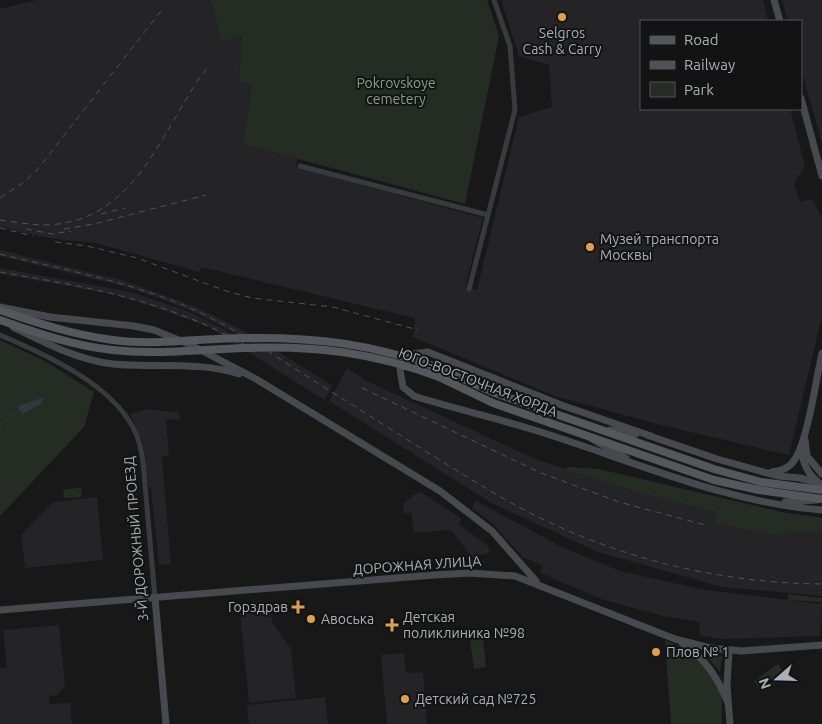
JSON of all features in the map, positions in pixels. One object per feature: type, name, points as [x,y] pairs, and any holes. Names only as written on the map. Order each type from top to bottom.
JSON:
[{"type":"main road","points":[[774,0],[780,20]]},
{"type":"main road","points":[[802,102],[822,176]]},
{"type":"main road","points":[[0,308],[50,317],[134,326],[154,330],[191,345],[256,379],[440,491],[492,531],[542,585]]},
{"type":"main road","name":"ЮГО-ВОСТОЧНАЯ ХОРДА","points":[[0,308],[48,327],[114,340],[150,343],[245,338],[329,340],[395,352],[439,368],[495,393],[714,469],[761,482],[822,490]]},
{"type":"main road","points":[[0,321],[68,352],[93,360],[112,364],[215,369],[232,371],[256,379]]},
{"type":"main road","name":"ЮГО-ВОСТОЧНАЯ ХОРДА","points":[[0,321],[45,336],[113,350],[150,353],[246,348],[329,349],[375,357],[439,378],[493,403],[714,480],[759,490],[822,499]]},
{"type":"main road","points":[[820,483],[757,470],[717,459],[564,406],[428,352],[412,354],[405,360],[400,370],[403,387],[414,396],[530,428],[638,466],[717,490],[767,503],[822,510]]},
{"type":"main road","points":[[757,470],[781,471],[795,460],[801,444],[822,353]]},
{"type":"main road","points":[[591,426],[651,436]]},
{"type":"main road","points":[[805,427],[807,456],[822,474]]},
{"type":"main road","points":[[588,436],[638,466]]},
{"type":"main road","points":[[801,444],[803,462],[811,476],[820,483]]},
{"type":"main road","points":[[767,503],[822,499]]},
{"type":"main road","points":[[515,576],[520,574],[521,564]]},
{"type":"main road","points":[[521,564],[525,579]]},
{"type":"main road","name":"ДОРОЖНАЯ УЛИЦА","points":[[0,610],[470,573],[515,576],[525,579],[675,639],[702,646],[729,651],[822,645]]},
{"type":"main road","name":"3-Й ДОРОЖНЫЙ ПРОЕЗД","points":[[155,598],[166,724]]},
{"type":"main road","points":[[675,639],[705,662],[718,679],[728,704]]},
{"type":"main road","points":[[729,651],[727,668],[730,724]]},
{"type":"street","points":[[469,289],[515,110],[510,46],[494,0]]},
{"type":"street","points":[[300,166],[488,215]]},
{"type":"street","name":"3-Й ДОРОЖНЫЙ ПРОЕЗД","points":[[0,335],[26,345],[81,377],[114,402],[128,420],[137,438],[143,463],[155,598]]},
{"type":"shaded area","points":[[37,0],[211,0],[222,41],[242,35],[239,82],[252,84],[243,144],[298,158],[296,167],[483,218],[465,287],[477,290],[519,117],[552,107],[549,65],[519,56],[501,0],[763,0],[768,20],[640,20],[640,110],[790,110],[805,166],[794,183],[800,202],[812,199],[822,218],[822,316],[789,455],[661,425],[555,396],[413,337],[415,318],[201,267],[199,272],[96,243],[48,238],[0,227],[0,9]]},
{"type":"shaded area","points":[[782,0],[822,0],[822,143],[802,73],[802,20],[788,20]]},
{"type":"shaded area","points":[[0,250],[125,281],[196,307],[246,332],[333,386],[324,400],[209,327],[151,306],[112,294],[0,274],[0,268],[131,292],[187,311],[248,340],[194,312],[158,298],[123,286],[0,256]]},
{"type":"shaded area","points":[[347,368],[369,382],[535,459],[641,493],[716,512],[714,523],[767,534],[822,533],[822,596],[722,587],[598,552],[493,504],[329,401]]},
{"type":"shaded area","points":[[45,397],[41,404],[22,414],[18,406]]},
{"type":"shaded area","points":[[146,409],[177,412],[181,417],[180,420],[166,419],[169,456],[162,457],[171,564],[159,565],[151,488],[148,486],[143,443],[130,414]]},
{"type":"shaded area","points":[[419,491],[461,518],[459,524],[488,546],[490,553],[472,557],[451,530],[414,533],[411,513],[404,513],[403,504]]},
{"type":"shaded area","points":[[97,497],[103,560],[25,568],[21,535],[53,502]]},
{"type":"shaded area","points":[[476,501],[566,549],[620,571],[705,590],[822,604],[820,636],[720,639],[699,635],[700,622],[663,616],[601,599],[540,572],[543,566],[523,557],[493,524],[472,508]]},
{"type":"shaded area","points":[[270,609],[272,622],[291,649],[296,698],[249,703],[240,612]]},
{"type":"shaded area","points":[[59,625],[65,684],[58,695],[49,696],[49,704],[70,703],[72,724],[0,724],[0,668],[7,668],[3,630]]},
{"type":"shaded area","name":"Детский сад №725","points":[[404,653],[406,673],[423,672],[427,724],[387,724],[381,655]]},
{"type":"shaded area","points":[[325,697],[328,724],[249,724],[247,705]]},
{"type":"green space","name":"Pokrovskoye cemetery","points":[[211,0],[487,0],[499,36],[465,204],[243,144],[252,84],[239,82],[242,35],[222,42]]},
{"type":"green space","points":[[0,340],[45,361],[94,392],[84,427],[0,516]]},
{"type":"green space","points":[[569,467],[599,469],[782,512],[822,518],[822,533],[767,534],[714,523],[716,512],[641,493],[564,469]]},
{"type":"green space","points":[[80,488],[82,490],[81,497],[64,498],[63,492],[65,489]]},
{"type":"green space","points":[[788,594],[822,598],[822,602],[788,600]]},
{"type":"green space","points":[[483,639],[486,667],[474,669],[470,641]]},
{"type":"green space","points":[[665,640],[691,654],[713,675],[721,693],[722,724],[671,724]]},
{"type":"green space","points":[[710,654],[722,656],[720,672],[708,658]]},
{"type":"green space","points":[[778,664],[786,675],[762,692],[754,681]]},
{"type":"waterway","points":[[0,425],[19,409]]},
{"type":"railway","points":[[0,198],[24,182],[37,170],[164,7]]},
{"type":"railway","points":[[0,220],[46,225],[77,220],[104,208],[125,190],[144,168],[207,68]]},
{"type":"railway","points":[[64,229],[94,224],[206,195]]},
{"type":"railway","points":[[101,214],[125,208]]},
{"type":"railway","points":[[0,228],[33,236]]},
{"type":"railway","points":[[26,229],[52,234],[71,231]]},
{"type":"railway","points":[[55,242],[87,246],[137,258],[226,291],[252,298],[333,307],[418,330]]},
{"type":"railway","points":[[0,254],[137,288],[190,308],[215,320],[252,341],[499,496],[575,534],[614,549],[696,571],[738,578],[822,584]]},
{"type":"railway","points":[[0,272],[64,283],[126,297],[186,317],[245,345]]},
{"type":"railway","points":[[362,388],[541,473],[619,502],[709,526]]},
{"type":"place","name":"Selgros Cash & Carry","points":[[562,17]]},
{"type":"place","name":"Музей транспорта Москвы","points":[[590,247]]},
{"type":"place","name":"Горздрав","points":[[298,607]]},
{"type":"place","name":"Авоська","points":[[311,619]]},
{"type":"place","name":"Детская поликлиника №98","points":[[392,625]]},
{"type":"place","name":"Плов № 1","points":[[656,652]]},
{"type":"place","name":"Детский сад №725","points":[[405,699]]}]
